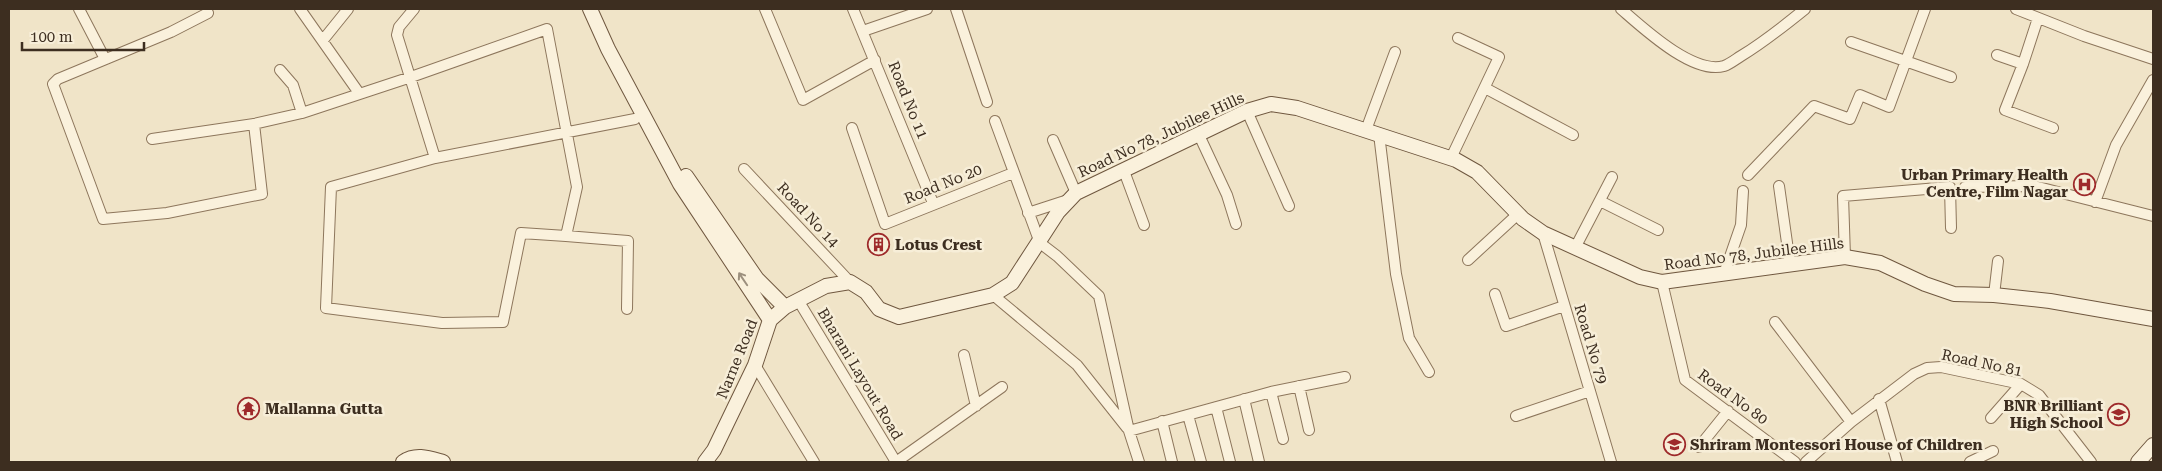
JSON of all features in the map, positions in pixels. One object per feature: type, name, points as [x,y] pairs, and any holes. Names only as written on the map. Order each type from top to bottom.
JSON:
[{"type":"main road","points":[[590,9],[608,49],[680,184],[770,320]]},
{"type":"main road","points":[[599,9],[690,181],[757,279],[785,307]]},
{"type":"main road","name":"Road No 78, Jubilee Hills","points":[[850,282],[866,292],[879,309],[899,317],[993,295],[1012,283],[1040,243],[1058,212],[1074,196],[1247,111],[1271,104],[1297,108],[1451,158],[1477,172],[1518,214],[1543,233],[1640,277],[1662,282],[1845,257],[1880,263],[1925,284],[1954,294],[2050,301],[2153,319]]},
{"type":"main road","name":"Narne Road","points":[[705,462],[714,450],[755,365],[770,320],[785,307],[826,286],[850,282]]},
{"type":"main road","points":[[2138,462],[2153,445]]},
{"type":"main road","points":[[403,462],[416,456],[429,457],[443,462]]},
{"type":"street","points":[[79,9],[105,59]]},
{"type":"street","points":[[300,9],[359,93]]},
{"type":"street","points":[[323,40],[348,9]]},
{"type":"street","points":[[414,9],[399,27],[397,35],[435,158]]},
{"type":"street","points":[[765,9],[803,100],[876,60]]},
{"type":"street","name":"Road No 11","points":[[853,9],[876,60],[934,203]]},
{"type":"street","points":[[863,31],[927,9]]},
{"type":"street","points":[[956,9],[987,102]]},
{"type":"street","points":[[1621,9],[1648,32],[1689,60],[1707,66],[1724,66],[1771,37],[1805,9]]},
{"type":"street","points":[[1748,175],[1814,106],[1850,118],[1860,95],[1889,107],[1924,9]]},
{"type":"street","points":[[2016,9],[2084,36],[2153,58]]},
{"type":"street","points":[[208,13],[171,32],[58,79],[53,84],[103,219],[167,214],[262,194],[254,124]]},
{"type":"street","points":[[2038,18],[2005,110],[2053,128]]},
{"type":"street","points":[[152,139],[254,124],[302,112],[411,77],[547,29],[577,188],[566,236]]},
{"type":"street","points":[[1451,158],[1500,57],[1458,38]]},
{"type":"street","points":[[1851,42],[1951,77]]},
{"type":"street","points":[[1395,52],[1373,132],[1396,274],[1409,338],[1429,372]]},
{"type":"street","points":[[1997,55],[2023,64]]},
{"type":"street","points":[[280,70],[293,85],[302,112]]},
{"type":"street","points":[[2095,202],[2116,145],[2153,80]]},
{"type":"street","points":[[1485,88],[1573,135]]},
{"type":"street","points":[[1247,111],[1289,206]]},
{"type":"street","points":[[627,309],[628,241],[521,233],[503,322],[442,323],[326,308],[331,187],[435,158],[635,119]]},
{"type":"street","points":[[995,121],[1040,243],[1057,256],[1099,296],[1129,431],[1138,462]]},
{"type":"street","name":"Road No 20","points":[[852,128],[885,224],[1013,173]]},
{"type":"street","points":[[1199,135],[1227,195],[1236,224]]},
{"type":"street","points":[[1028,213],[1074,196],[1053,140]]},
{"type":"street","name":"Road No 14","points":[[744,169],[850,282]]},
{"type":"street","points":[[1124,171],[1144,225]]},
{"type":"street","points":[[1576,248],[1612,178]]},
{"type":"street","points":[[1780,186],[1790,264]]},
{"type":"street","points":[[1965,187],[2034,186],[2153,216]]},
{"type":"street","points":[[1845,257],[1843,196],[1950,188],[1951,228]]},
{"type":"street","points":[[1724,274],[1741,225],[1743,191]]},
{"type":"street","points":[[1600,201],[1658,230]]},
{"type":"street","points":[[1468,260],[1518,214]]},
{"type":"street","name":"Road No 79","points":[[1543,233],[1611,462]]},
{"type":"street","points":[[1994,296],[1998,261]]},
{"type":"street","name":"Road No 80","points":[[1662,282],[1685,380],[1795,462]]},
{"type":"street","points":[[1495,294],[1506,326],[1564,306]]},
{"type":"street","points":[[993,295],[1077,365],[1129,431]]},
{"type":"street","name":"Bharani Layout Road","points":[[798,300],[896,462]]},
{"type":"street","points":[[1775,322],[1851,422]]},
{"type":"street","points":[[964,355],[976,406]]},
{"type":"street","points":[[755,365],[814,462]]},
{"type":"street","name":"Road No 81","points":[[1806,462],[1851,422],[1914,374],[1927,368],[1941,367],[2020,384],[2039,395],[2091,462]]},
{"type":"street","points":[[1129,431],[1271,392],[1345,377]]},
{"type":"street","points":[[1991,418],[2020,384]]},
{"type":"street","points":[[1299,386],[1309,430]]},
{"type":"street","points":[[896,462],[1002,387]]},
{"type":"street","points":[[1516,416],[1590,391]]},
{"type":"street","points":[[1271,392],[1282,439]]},
{"type":"street","points":[[1244,399],[1259,462]]},
{"type":"street","points":[[1879,400],[1898,462]]},
{"type":"street","points":[[1216,407],[1230,462]]},
{"type":"street","points":[[1699,447],[1728,411]]},
{"type":"street","points":[[1188,415],[1201,462]]},
{"type":"street","points":[[1162,421],[1172,462]]},
{"type":"street","points":[[1970,462],[1993,451]]},
{"type":"place","name":"Urban Primary Health Centre, Film Nagar","points":[[2084,184]]},
{"type":"place","name":"Lotus Crest","points":[[879,245]]},
{"type":"place","name":"Mallanna Gutta","points":[[249,409]]},
{"type":"place","name":"BNR Brilliant High School","points":[[2119,415]]},
{"type":"place","name":"Shriram Montessori House of Children","points":[[1674,445]]}]
